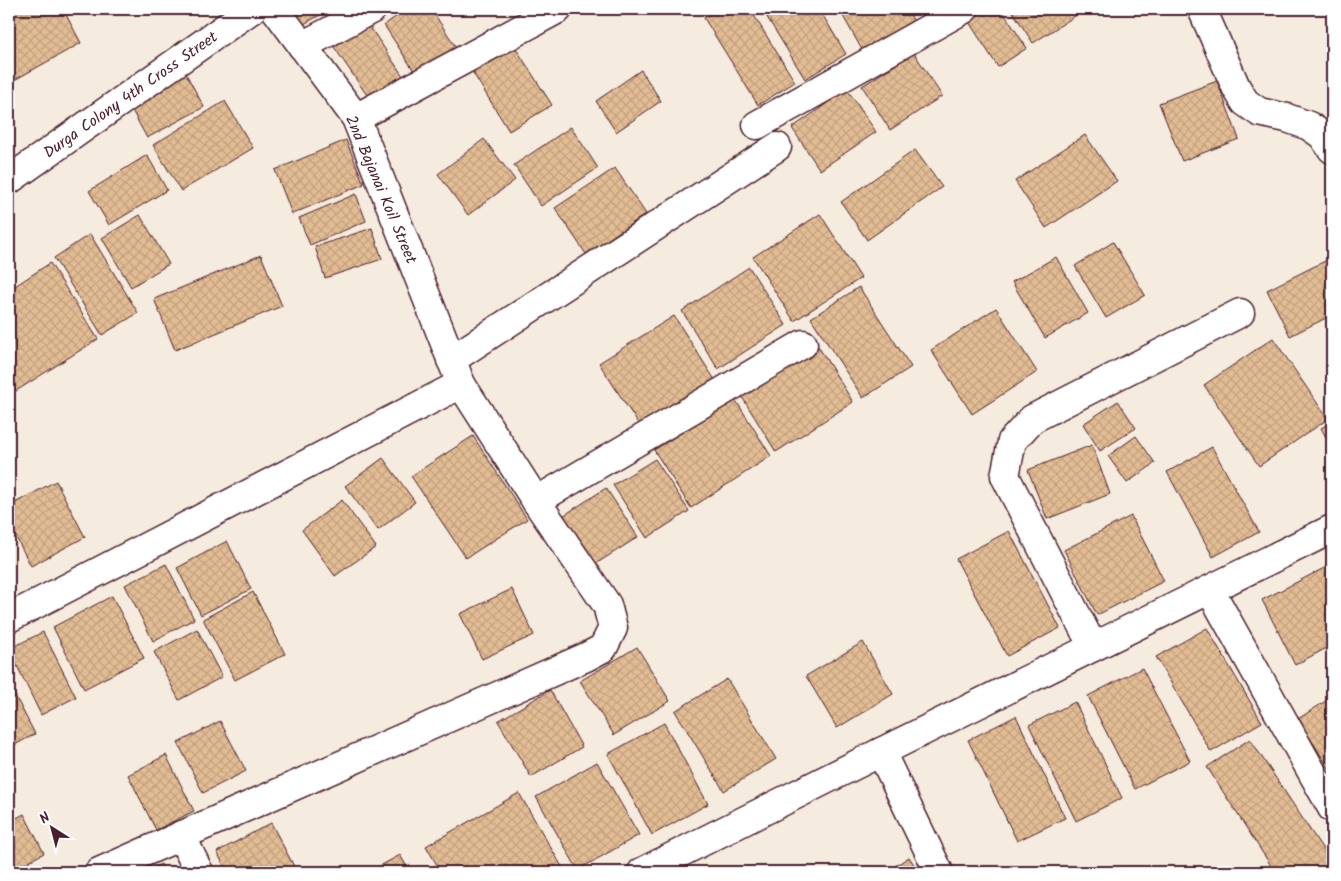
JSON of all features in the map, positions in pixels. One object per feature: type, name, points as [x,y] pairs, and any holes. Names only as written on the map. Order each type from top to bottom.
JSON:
[{"type":"street","name":"Durga Colony 4th Cross Street","points":[[9,180],[252,9]]},
{"type":"street","name":"2nd Bajanai Koil Street","points":[[98,872],[577,661],[603,648],[613,628],[607,605],[536,501],[456,372],[356,118],[275,9]]},
{"type":"street","points":[[302,46],[372,9]]},
{"type":"street","points":[[356,118],[558,9]]},
{"type":"street","points":[[758,125],[964,9]]},
{"type":"street","points":[[1202,9],[1244,102],[1258,112],[1286,118],[1309,126],[1322,135],[1332,149]]},
{"type":"street","points":[[9,618],[456,372],[777,148]]},
{"type":"street","points":[[1093,647],[1005,476],[1012,441],[1032,419],[1240,313]]},
{"type":"street","points":[[536,501],[803,344]]},
{"type":"street","points":[[642,872],[1332,529]]},
{"type":"street","points":[[1210,590],[1332,808]]},
{"type":"street","points":[[881,752],[939,872]]},
{"type":"street","points":[[181,835],[199,872]]},
{"type":"building","points":[[15,9],[63,9],[81,43],[9,83],[9,12]]},
{"type":"building","points":[[281,9],[331,9],[293,30]]},
{"type":"building","points":[[407,9],[431,9],[456,47],[416,74],[384,25]]},
{"type":"building","points":[[719,9],[750,9],[795,82],[758,105],[704,18]]},
{"type":"building","points":[[762,9],[819,9],[846,54],[805,79]]},
{"type":"building","points":[[839,9],[907,9],[917,27],[865,55]]},
{"type":"building","points":[[982,9],[1001,9],[1027,48],[998,67],[967,19]]},
{"type":"building","points":[[1011,9],[1086,9],[1033,43]]},
{"type":"building","points":[[368,24],[407,82],[373,104],[334,47]]},
{"type":"building","points":[[515,47],[552,105],[509,131],[473,73]]},
{"type":"building","points":[[914,53],[942,96],[890,130],[862,86]]},
{"type":"building","points":[[641,70],[661,101],[616,132],[596,101]]},
{"type":"building","points":[[185,72],[204,107],[147,138],[128,103]]},
{"type":"building","points":[[1217,81],[1239,139],[1182,161],[1159,103]]},
{"type":"building","points":[[847,89],[876,132],[820,170],[792,128]]},
{"type":"building","points":[[225,101],[253,148],[181,191],[153,145]]},
{"type":"building","points":[[571,127],[598,168],[541,206],[514,165]]},
{"type":"building","points":[[1085,135],[1117,181],[1046,228],[1015,181]]},
{"type":"building","points":[[484,139],[515,180],[468,215],[438,174]]},
{"type":"building","points":[[346,140],[364,184],[292,214],[275,170]]},
{"type":"building","points":[[915,150],[942,187],[867,240],[841,202]]},
{"type":"building","points":[[147,155],[167,190],[109,225],[89,191]]},
{"type":"building","points":[[615,168],[646,214],[586,254],[555,208]]},
{"type":"building","points":[[356,194],[366,221],[310,245],[299,218]]},
{"type":"building","points":[[820,214],[861,278],[794,321],[753,257]]},
{"type":"building","points":[[140,215],[169,264],[131,287],[102,238]]},
{"type":"building","points":[[372,228],[382,259],[325,278],[315,247]]},
{"type":"building","points":[[90,234],[138,313],[102,335],[54,258]]},
{"type":"building","points":[[1113,242],[1145,295],[1106,318],[1075,266]]},
{"type":"building","points":[[261,255],[282,306],[175,350],[154,299]]},
{"type":"building","points":[[1056,257],[1088,313],[1045,338],[1012,282]]},
{"type":"building","points":[[1329,259],[1332,266],[1332,315],[1290,336],[1267,290]]},
{"type":"building","points":[[50,263],[98,339],[16,391],[9,380],[9,290]]},
{"type":"building","points":[[749,267],[786,325],[718,369],[682,311]]},
{"type":"building","points":[[859,287],[911,367],[863,398],[811,318]]},
{"type":"building","points":[[996,308],[1037,372],[972,414],[931,350]]},
{"type":"building","points":[[674,316],[715,380],[641,428],[599,363]]},
{"type":"building","points":[[1273,338],[1328,419],[1259,466],[1204,385]]},
{"type":"building","points":[[816,343],[853,402],[776,452],[739,392]]},
{"type":"building","points":[[735,399],[771,456],[691,508],[654,450]]},
{"type":"building","points":[[1118,401],[1136,428],[1100,451],[1083,424]]},
{"type":"building","points":[[1332,422],[1332,448],[1321,428]]},
{"type":"building","points":[[473,436],[527,519],[466,558],[411,476]]},
{"type":"building","points":[[1136,436],[1155,463],[1127,483],[1108,456]]},
{"type":"building","points":[[1092,445],[1110,494],[1047,519],[1028,470]]},
{"type":"building","points":[[1212,447],[1259,532],[1213,557],[1167,472]]},
{"type":"building","points":[[383,458],[415,502],[378,530],[345,486]]},
{"type":"building","points":[[655,459],[689,511],[647,538],[613,485]]},
{"type":"building","points":[[56,481],[85,537],[31,566],[9,524],[9,506]]},
{"type":"building","points":[[606,488],[638,537],[594,565],[563,516]]},
{"type":"building","points":[[342,500],[376,547],[335,576],[302,530]]},
{"type":"building","points":[[1131,516],[1164,581],[1097,615],[1064,550]]},
{"type":"building","points":[[1009,531],[1060,628],[1007,656],[956,559]]},
{"type":"building","points":[[227,541],[251,589],[201,615],[177,568]]},
{"type":"building","points":[[166,564],[194,619],[153,641],[125,585]]},
{"type":"building","points":[[1332,564],[1332,645],[1295,665],[1262,600]]},
{"type":"building","points":[[512,589],[534,635],[482,659],[460,614]]},
{"type":"building","points":[[253,592],[285,654],[235,680],[203,619]]},
{"type":"building","points":[[112,596],[144,658],[84,689],[53,627]]},
{"type":"building","points":[[1207,628],[1262,722],[1211,752],[1156,657]]},
{"type":"building","points":[[197,629],[222,677],[179,700],[154,652]]},
{"type":"building","points":[[43,632],[76,697],[41,715],[9,649]]},
{"type":"building","points":[[863,642],[893,694],[837,728],[806,676]]},
{"type":"building","points":[[637,647],[670,701],[614,735],[580,681]]},
{"type":"building","points":[[1142,668],[1190,761],[1135,789],[1088,696]]},
{"type":"building","points":[[727,679],[776,759],[724,791],[675,711]]},
{"type":"building","points":[[9,684],[35,734],[9,748]]},
{"type":"building","points":[[550,690],[582,747],[531,777],[498,721]]},
{"type":"building","points":[[1332,697],[1332,773],[1298,719]]},
{"type":"building","points":[[1075,702],[1122,798],[1076,821],[1029,725]]},
{"type":"building","points":[[1016,716],[1065,818],[1017,841],[968,740]]},
{"type":"building","points":[[220,721],[246,771],[203,793],[178,743]]},
{"type":"building","points":[[664,723],[708,804],[652,835],[608,754]]},
{"type":"building","points":[[1250,739],[1332,863],[1319,872],[1275,872],[1207,767]]},
{"type":"building","points":[[166,755],[194,811],[156,830],[128,775]]},
{"type":"building","points":[[597,762],[639,835],[578,870],[536,797]]},
{"type":"building","points":[[519,793],[565,872],[441,872],[426,846]]},
{"type":"building","points":[[24,814],[44,853],[9,872],[9,822]]},
{"type":"building","points":[[271,823],[297,872],[227,872],[217,852]]},
{"type":"building","points":[[400,855],[410,872],[369,872]]},
{"type":"building","points":[[909,857],[919,872],[886,872]]},
{"type":"building","points":[[161,864],[165,872],[145,872]]}]
